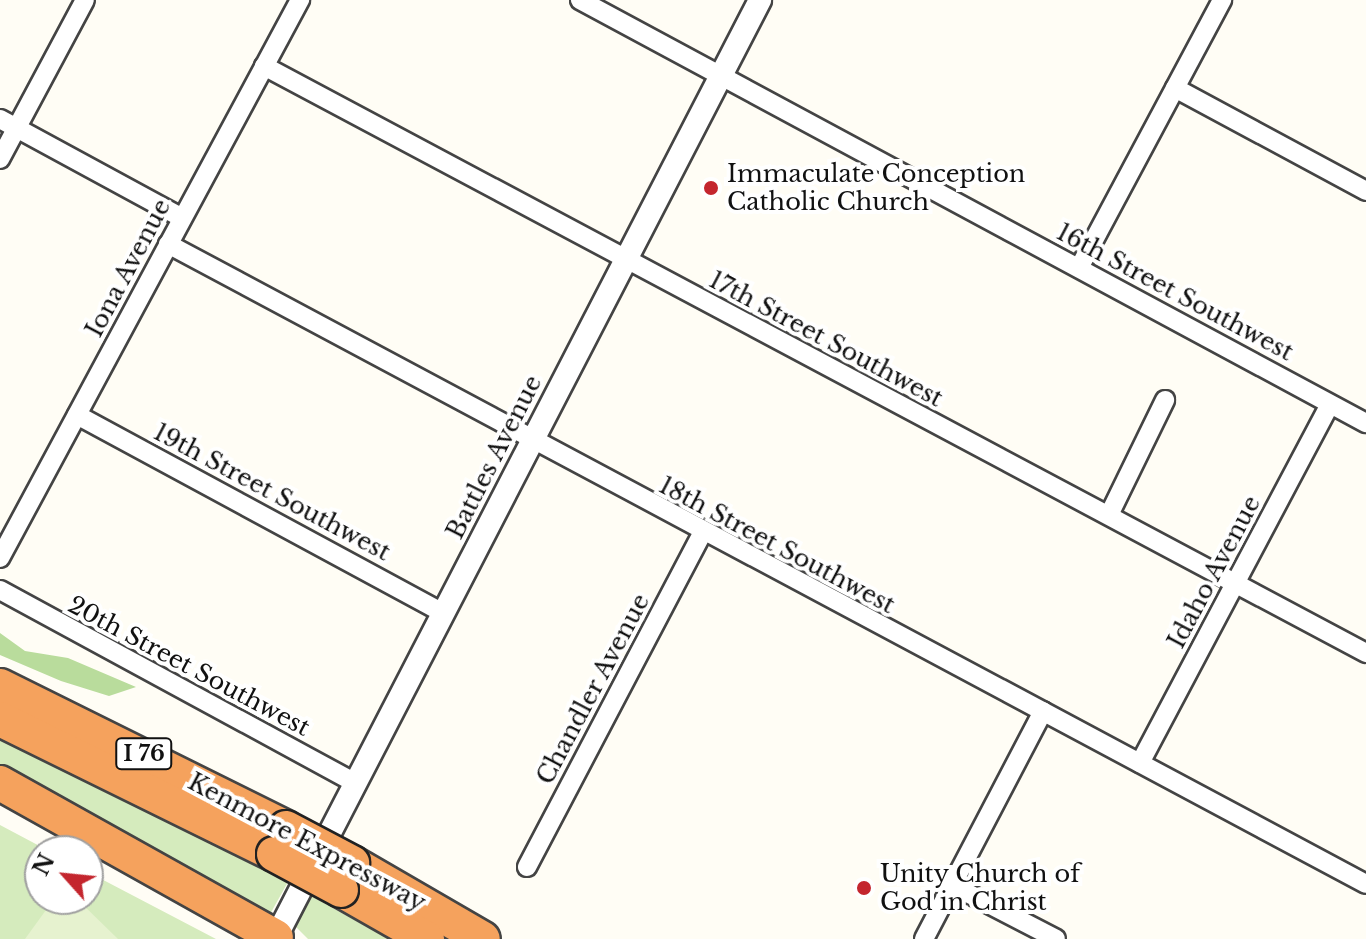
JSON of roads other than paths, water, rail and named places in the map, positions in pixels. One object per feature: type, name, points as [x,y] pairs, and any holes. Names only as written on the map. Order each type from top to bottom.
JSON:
[{"type":"highway","name":"Kenmore Expressway","points":[[0,686],[346,876],[483,939]]},
{"type":"highway","name":"Kenmore Expressway","points":[[0,719],[280,841]]},
{"type":"highway","points":[[0,783],[276,938]]},
{"type":"highway","name":"Kenmore Expressway","points":[[346,876],[427,939]]},
{"type":"street","points":[[0,159],[8,123],[85,0]]},
{"type":"street","name":"Iona Avenue","points":[[0,558],[300,0]]},
{"type":"street","name":"16th Street Southwest","points":[[580,0],[1366,423]]},
{"type":"street","name":"Battles Avenue","points":[[276,938],[760,0]]},
{"type":"street","points":[[1079,268],[1222,0]]},
{"type":"street","name":"17th Street Southwest","points":[[264,66],[1366,653]]},
{"type":"street","points":[[1175,88],[1366,191]]},
{"type":"street","points":[[8,123],[182,218]]},
{"type":"street","name":"18th Street Southwest","points":[[168,244],[702,533],[1366,884]]},
{"type":"street","points":[[1109,515],[1165,400]]},
{"type":"street","name":"Idaho Avenue","points":[[1140,763],[1330,404]]},
{"type":"street","name":"19th Street Southwest","points":[[77,415],[443,613]]},
{"type":"street","name":"Chandler Avenue","points":[[527,867],[702,533]]},
{"type":"street","name":"20th Street Southwest","points":[[0,590],[356,783]]},
{"type":"street","points":[[924,939],[1043,711]]},
{"type":"street","points":[[952,885],[1056,939]]},
{"type":"place","name":"Immaculate Conception Catholic Church","points":[[711,188]]},
{"type":"place","name":"Unity Church of God in Christ","points":[[864,888]]}]
